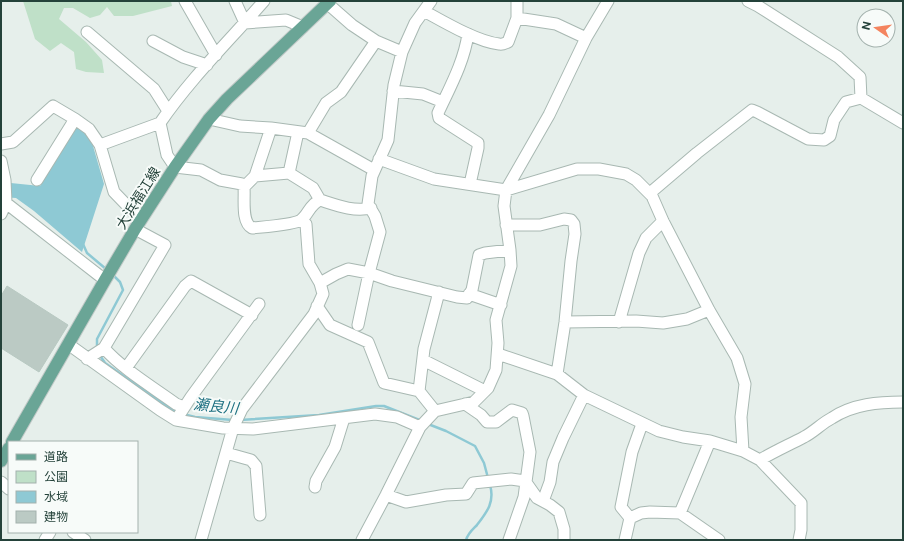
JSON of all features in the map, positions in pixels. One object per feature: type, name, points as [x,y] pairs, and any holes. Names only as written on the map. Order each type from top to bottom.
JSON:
[{"type":"main road","name":"大浜福江線","points":[[13,441],[115,263],[174,167],[209,119],[227,99],[329,2]]},
{"type":"main road","points":[[1,461],[8,450]]},
{"type":"street","points":[[185,1],[216,56]]},
{"type":"street","points":[[235,1],[245,23]]},
{"type":"street","points":[[100,145],[160,123],[168,111],[207,65],[264,1]]},
{"type":"street","points":[[358,325],[369,273],[380,232],[376,216],[368,204],[374,170],[388,140],[393,91],[402,52],[415,23],[431,1]]},
{"type":"street","points":[[424,11],[468,34],[503,44],[508,42],[517,18],[517,1]]},
{"type":"street","points":[[362,540],[420,427],[435,411],[474,402],[485,391],[496,370],[498,354],[496,320],[511,266],[504,206],[506,190],[549,114],[586,38],[608,1]]},
{"type":"street","points":[[329,2],[352,25],[376,41],[402,52]]},
{"type":"street","points":[[756,4],[838,57],[860,77],[861,98]]},
{"type":"street","points":[[517,18],[556,24],[586,38]]},
{"type":"street","points":[[245,23],[286,20],[303,27]]},
{"type":"street","points":[[87,32],[154,89],[168,111]]},
{"type":"street","points":[[468,34],[466,49],[438,113],[439,118],[478,143],[470,184]]},
{"type":"street","points":[[153,41],[183,57],[207,65]]},
{"type":"street","points":[[289,172],[303,133],[326,104],[340,92],[376,41]]},
{"type":"street","points":[[393,91],[424,94],[443,102]]},
{"type":"street","points":[[650,193],[697,153],[752,110],[808,139],[824,140],[830,136],[834,120],[846,102],[861,98],[903,123]]},
{"type":"street","points":[[1,144],[13,142],[53,106],[75,119],[89,129],[100,145],[114,192],[138,225],[165,245],[104,348],[87,359]]},
{"type":"street","points":[[37,180],[75,119]]},
{"type":"street","points":[[209,119],[240,126],[271,128],[303,133],[374,170]]},
{"type":"street","points":[[160,123],[167,155],[174,167],[201,170],[220,180],[242,184],[244,187]]},
{"type":"street","points":[[271,128],[255,176],[244,187],[245,220],[247,225],[252,228],[292,223],[301,220],[313,203],[320,200],[350,209],[364,210],[371,208]]},
{"type":"street","points":[[379,159],[434,179],[506,190],[577,169],[599,169],[626,174],[636,180],[652,196],[663,221],[709,310],[737,358],[745,384],[741,417],[743,450]]},
{"type":"street","points":[[1,161],[5,180],[6,203],[1,214]]},
{"type":"street","points":[[255,176],[289,172],[313,188],[320,200]]},
{"type":"street","points":[[6,203],[105,280]]},
{"type":"street","points":[[506,225],[540,225],[564,219],[571,220],[574,224],[575,234],[565,322],[557,374]]},
{"type":"street","points":[[201,540],[233,428],[242,409],[314,314],[323,294],[320,283],[309,264],[306,224],[301,220]]},
{"type":"street","points":[[619,322],[639,253],[646,238],[663,221]]},
{"type":"street","points":[[320,283],[348,269],[369,273],[392,281],[468,298],[472,290],[479,255],[510,250]]},
{"type":"street","points":[[126,368],[185,286],[191,282],[252,315]]},
{"type":"street","points":[[419,391],[424,349],[439,292]]},
{"type":"street","points":[[469,294],[501,305]]},
{"type":"street","points":[[176,420],[259,304]]},
{"type":"street","points":[[317,306],[330,325],[368,342],[384,383],[419,391],[435,411]]},
{"type":"street","points":[[565,322],[619,322],[636,320],[664,323],[687,319],[709,310]]},
{"type":"street","points":[[68,344],[87,359],[176,420],[222,428],[253,429],[375,414],[397,417],[420,427]]},
{"type":"street","points":[[104,348],[111,357],[176,404],[184,407]]},
{"type":"street","points":[[498,354],[557,374],[584,395],[659,431],[683,437],[710,441],[743,450],[760,460],[801,503],[801,530],[799,540]]},
{"type":"street","points":[[423,360],[485,391]]},
{"type":"street","points":[[543,501],[550,482],[556,456],[584,395]]},
{"type":"street","points":[[760,460],[776,450],[805,436],[832,417],[851,409],[871,404],[903,402]]},
{"type":"street","points":[[465,404],[481,415],[486,422],[496,422],[512,410],[522,413],[523,416],[530,452],[524,497],[508,540]]},
{"type":"street","points":[[315,487],[316,481],[335,447],[344,418]]},
{"type":"street","points":[[630,518],[621,507],[632,452],[642,424]]},
{"type":"street","points":[[680,513],[710,441]]},
{"type":"street","points":[[226,453],[251,460],[256,466],[260,515]]},
{"type":"street","points":[[386,495],[406,502],[446,495],[466,494],[472,483],[511,479],[525,481],[537,498],[559,512],[564,529],[564,540]]},
{"type":"street","points":[[630,518],[640,513],[680,513],[718,540]]},
{"type":"street","points":[[625,540],[630,518]]},
{"type":"street","points":[[74,533],[85,540]]},
{"type":"green space","points":[[23,1],[171,1],[172,6],[133,16],[114,16],[107,7],[100,15],[90,18],[73,8],[64,8],[59,19],[86,42],[102,60],[104,73],[86,72],[76,69],[74,52],[61,43],[50,51],[35,39]]},
{"type":"water","points":[[75,128],[80,129],[91,139],[104,184],[82,252],[34,211],[16,198],[1,197],[1,182],[40,186]]},
{"type":"building","points":[[7,286],[68,325],[39,372],[1,348],[1,296]]},
{"type":"waterway","name":"瀬良川","points":[[83,244],[87,253],[106,269]]},
{"type":"waterway","name":"瀬良川","points":[[97,350],[97,339],[123,290],[120,282],[113,275]]},
{"type":"waterway","name":"瀬良川","points":[[99,354],[105,363],[171,409],[178,412]]},
{"type":"waterway","name":"瀬良川","points":[[240,420],[319,415],[384,406],[422,421]]},
{"type":"waterway","name":"瀬良川","points":[[183,414],[195,417],[233,420]]},
{"type":"waterway","name":"瀬良川","points":[[428,424],[446,431],[475,446],[484,463],[488,478]]},
{"type":"waterway","name":"瀬良川","points":[[466,540],[469,533],[487,511],[491,502],[490,485]]}]
